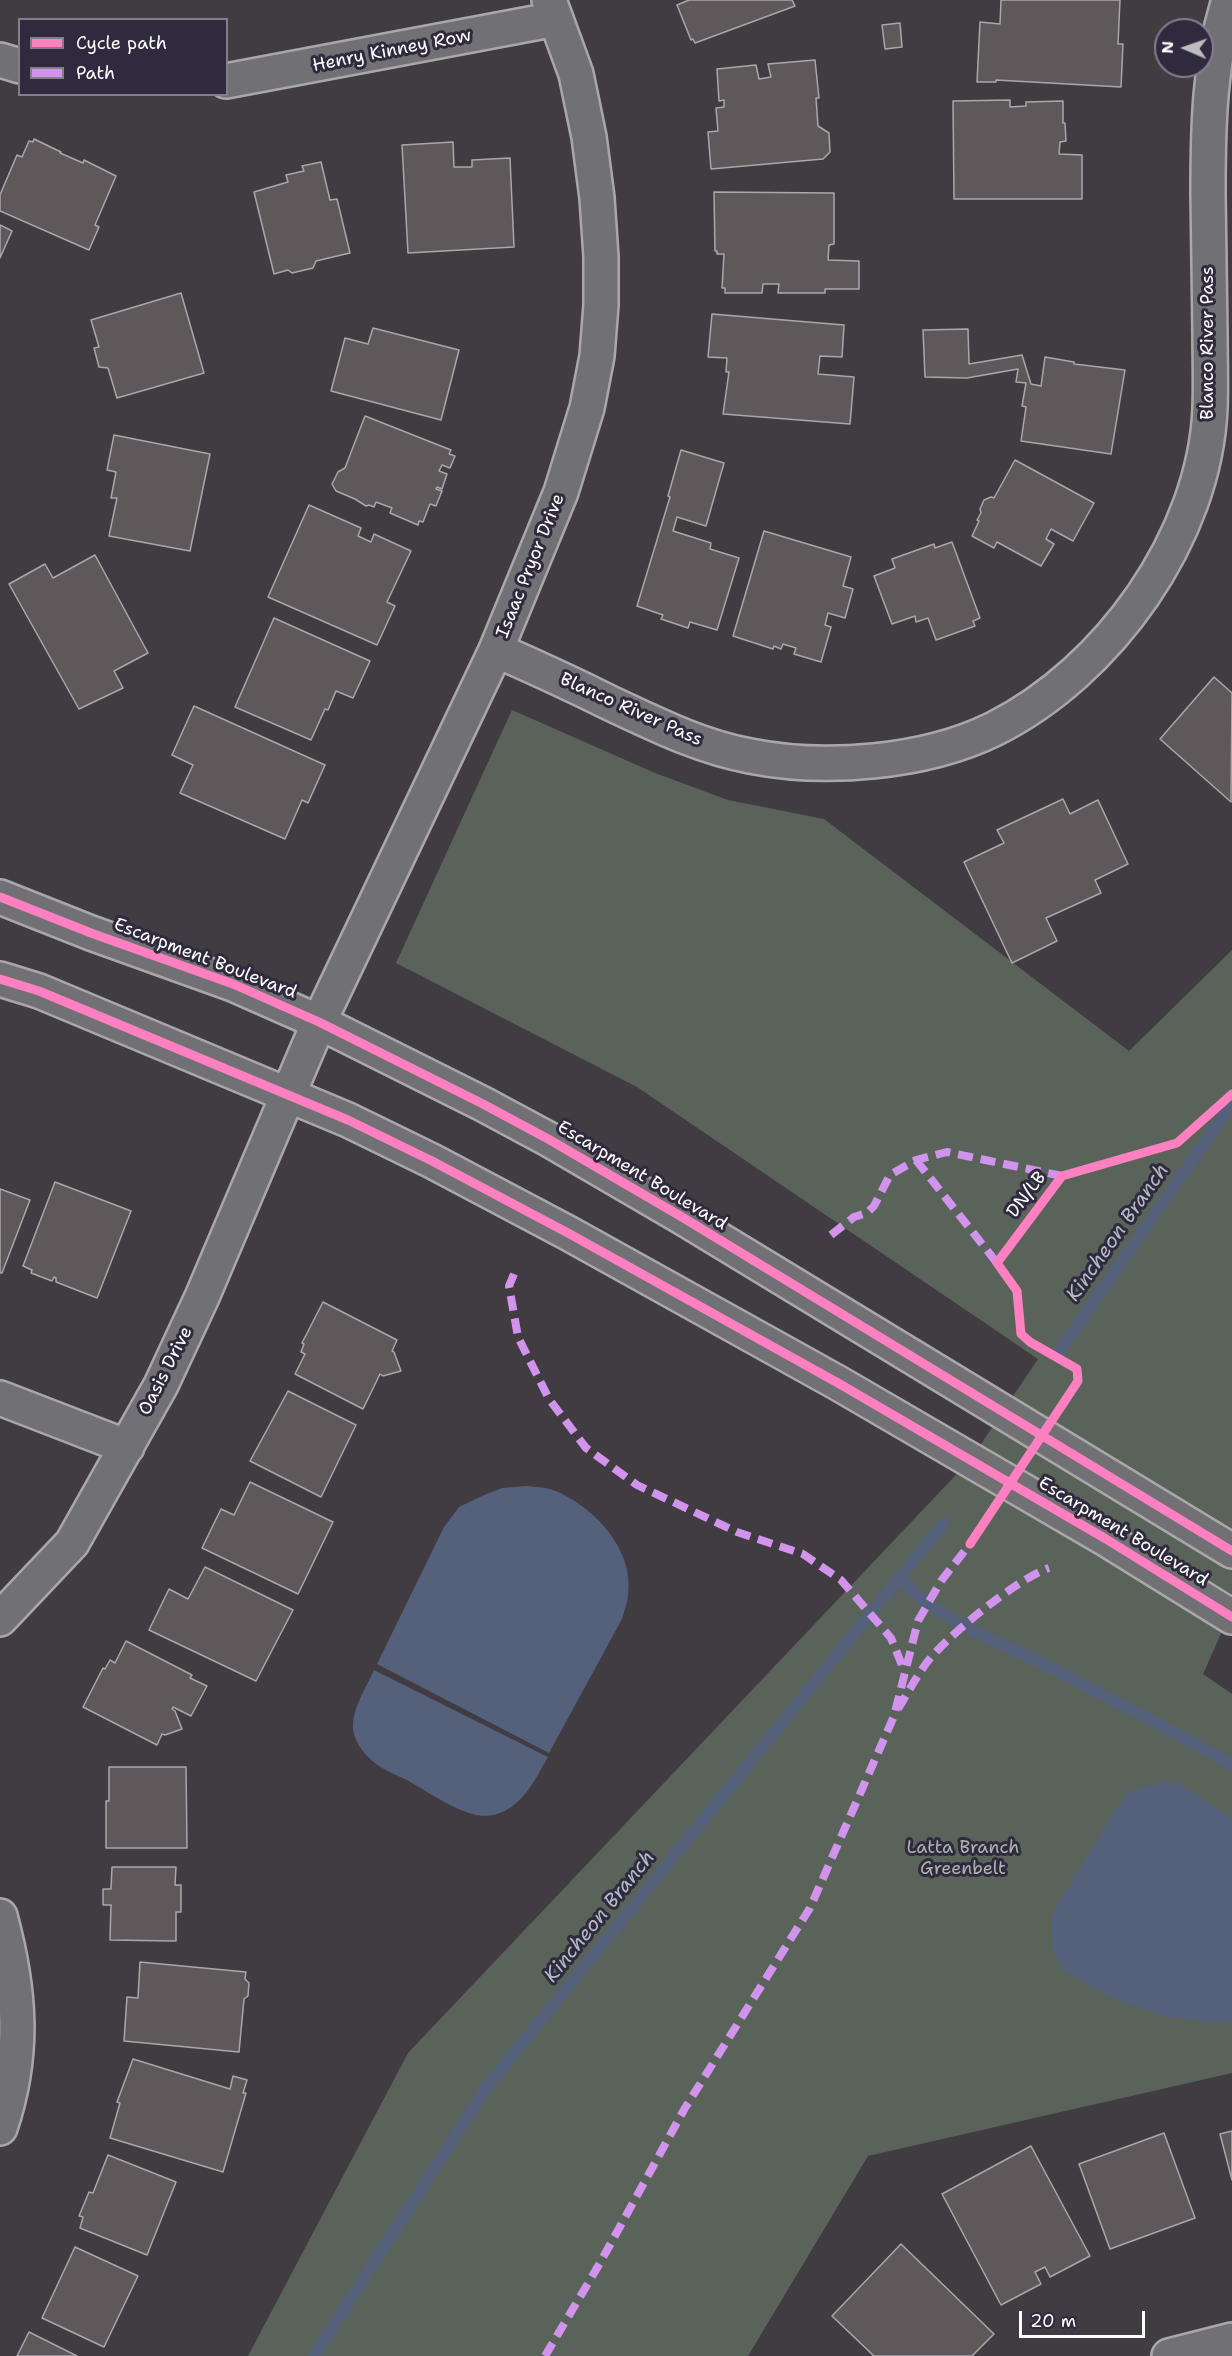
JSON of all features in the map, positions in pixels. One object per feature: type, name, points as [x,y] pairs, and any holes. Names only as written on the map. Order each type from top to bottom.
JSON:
[{"type":"street","name":"Blanco River Pass","points":[[496,651],[673,733],[750,757],[802,763],[849,762],[906,756],[952,745],[993,729],[1060,685],[1100,648],[1128,616],[1156,577],[1180,534],[1203,457],[1210,410],[1208,146],[1210,87],[1217,42],[1229,0]]},
{"type":"street","name":"Isaac Pryor Drive","points":[[287,1095],[319,1022],[496,651],[568,472],[587,408],[597,356],[601,281],[597,198],[589,137],[576,74],[553,10]]},
{"type":"street","name":"Henry Kinney Row","points":[[228,81],[553,10]]},
{"type":"street","points":[[0,60],[18,65]]},
{"type":"street","name":"Escarpment Boulevard","points":[[0,897],[91,933],[233,984],[415,1068],[560,1145],[1232,1551]]},
{"type":"street","name":"Escarpment Boulevard","points":[[0,979],[39,991],[363,1126],[568,1233],[971,1459],[1232,1617]]},
{"type":"street","name":"Oasis Drive","points":[[0,1619],[72,1543],[161,1385],[202,1297],[287,1095]]},
{"type":"street","points":[[0,1398],[127,1447]]},
{"type":"street","points":[[0,1916],[11,1957],[18,2012],[15,2064],[0,2128]]},
{"type":"street","points":[[1169,2356],[1232,2340]]},
{"type":"green space","name":"Latta Branch Greenbelt","points":[[512,710],[655,773],[728,800],[824,819],[1129,1051],[1232,950],[1232,1609],[1203,1674],[1232,1694],[1232,2073],[868,2156],[748,2356],[248,2356],[408,2053],[971,1459],[1038,1359],[637,1087],[396,963]]},
{"type":"water","points":[[526,1486],[553,1490],[568,1497],[597,1518],[618,1546],[625,1562],[628,1579],[628,1599],[622,1619],[549,1753],[377,1664],[444,1527],[459,1507],[502,1488]]},
{"type":"water","points":[[374,1670],[548,1757],[527,1792],[513,1806],[504,1811],[492,1815],[476,1815],[449,1804],[375,1763],[359,1746],[353,1726],[356,1709]]},
{"type":"water","points":[[1166,1782],[1181,1784],[1232,1819],[1232,2022],[1204,2022],[1163,2016],[1108,1996],[1066,1972],[1054,1954],[1051,1915],[1116,1809],[1131,1790]]},
{"type":"building","points":[[689,0],[792,0],[795,6],[695,43],[693,39],[691,40],[677,5]]},
{"type":"building","points":[[1001,0],[1120,0],[1118,44],[1123,44],[1121,87],[996,80],[996,82],[977,82],[980,22],[1000,24]]},
{"type":"building","points":[[900,23],[902,47],[885,49],[882,25]]},
{"type":"building","points":[[815,60],[819,98],[816,98],[818,126],[829,133],[830,152],[823,159],[711,169],[708,132],[718,131],[716,108],[724,107],[724,100],[719,101],[717,69],[756,65],[759,79],[771,77],[768,64]]},
{"type":"building","points":[[1010,100],[1010,107],[1026,106],[1026,102],[1063,101],[1066,141],[1060,142],[1059,154],[1082,155],[1082,199],[954,199],[953,101]]},
{"type":"building","points":[[34,139],[60,153],[83,163],[84,160],[116,176],[95,225],[99,227],[89,250],[0,211],[0,195],[17,155],[22,157],[29,141],[33,142]]},
{"type":"building","points":[[453,142],[454,167],[472,167],[472,160],[510,158],[514,247],[408,253],[402,145]]},
{"type":"building","points":[[321,162],[330,200],[337,199],[350,253],[316,261],[313,268],[292,273],[288,270],[274,274],[254,192],[288,182],[286,175],[304,171],[302,166]]},
{"type":"building","points":[[714,192],[834,193],[834,244],[829,245],[828,260],[859,261],[859,289],[825,289],[825,293],[778,293],[779,284],[763,284],[762,293],[725,293],[725,288],[722,288],[724,254],[717,254],[715,251]]},
{"type":"building","points":[[0,225],[12,231],[0,258]]},
{"type":"building","points":[[181,293],[204,373],[117,398],[108,368],[99,367],[94,348],[99,347],[91,320]]},
{"type":"building","points":[[712,314],[844,325],[842,357],[820,356],[818,374],[854,377],[850,424],[723,414],[729,372],[726,372],[727,358],[708,357]]},
{"type":"building","points":[[373,328],[459,350],[441,420],[331,391],[345,338],[368,344]]},
{"type":"building","points":[[968,329],[969,364],[1022,355],[1031,384],[1041,386],[1045,357],[1074,362],[1074,364],[1125,370],[1111,454],[1021,441],[1026,407],[1022,406],[1026,383],[1016,382],[1018,369],[967,378],[925,377],[923,330]]},
{"type":"building","points":[[365,416],[451,450],[449,454],[455,456],[450,468],[442,465],[439,471],[447,474],[442,489],[437,487],[436,489],[442,491],[436,506],[430,504],[423,522],[419,521],[418,525],[390,513],[392,508],[376,502],[374,507],[366,506],[336,491],[332,484],[338,472],[345,468]]},
{"type":"building","points":[[114,435],[210,454],[190,551],[109,536],[117,498],[111,498],[116,472],[107,470]]},
{"type":"building","points":[[681,450],[724,463],[706,526],[677,517],[673,531],[711,543],[710,549],[739,558],[717,630],[690,622],[688,628],[661,619],[663,615],[637,606],[670,497],[668,496]]},
{"type":"building","points":[[1015,460],[1094,503],[1073,541],[1051,529],[1046,539],[1054,544],[1041,566],[997,542],[994,548],[972,536],[979,521],[977,520],[984,500],[994,498]]},
{"type":"building","points":[[309,505],[361,528],[358,536],[371,542],[374,534],[411,551],[387,602],[395,606],[377,645],[268,597]]},
{"type":"building","points":[[764,531],[851,557],[843,586],[853,589],[845,618],[828,613],[825,625],[831,627],[821,662],[794,654],[796,648],[783,644],[781,649],[774,646],[773,649],[733,636]]},
{"type":"building","points":[[952,542],[980,618],[973,621],[975,626],[936,640],[928,618],[916,622],[915,616],[892,624],[874,576],[895,568],[892,559],[934,544],[935,548]]},
{"type":"building","points":[[95,555],[148,653],[114,671],[123,688],[79,709],[9,584],[45,564],[53,578]]},
{"type":"building","points":[[274,618],[370,661],[353,698],[336,691],[311,740],[235,707]]},
{"type":"building","points":[[1214,677],[1232,693],[1231,802],[1160,739]]},
{"type":"building","points":[[194,706],[325,765],[308,803],[302,800],[285,839],[180,793],[193,765],[172,755]]},
{"type":"building","points":[[1063,799],[1070,814],[1098,800],[1128,864],[1095,880],[1101,893],[1046,918],[1057,941],[1012,963],[964,862],[1004,843],[997,830]]},
{"type":"building","points":[[55,1182],[131,1211],[97,1298],[56,1282],[54,1277],[52,1281],[31,1273],[32,1270],[23,1266]]},
{"type":"building","points":[[0,1189],[30,1200],[2,1273],[0,1273]]},
{"type":"building","points":[[323,1302],[397,1340],[392,1351],[401,1371],[383,1376],[380,1374],[363,1409],[295,1374],[305,1354],[301,1352],[304,1344],[302,1343]]},
{"type":"building","points":[[288,1391],[356,1425],[321,1497],[250,1461]]},
{"type":"building","points":[[250,1482],[333,1522],[298,1594],[202,1548],[221,1509],[234,1515]]},
{"type":"building","points":[[205,1567],[293,1610],[256,1681],[149,1630],[169,1589],[188,1599]]},
{"type":"building","points":[[126,1641],[192,1675],[190,1678],[207,1686],[191,1716],[173,1707],[182,1729],[162,1734],[157,1745],[83,1707],[103,1668],[105,1669],[110,1660],[115,1663]]},
{"type":"building","points":[[109,1767],[186,1767],[187,1848],[106,1848]]},
{"type":"building","points":[[112,1867],[176,1867],[175,1885],[181,1885],[181,1912],[176,1912],[176,1941],[110,1940],[111,1905],[103,1905],[103,1889],[111,1889]]},
{"type":"building","points":[[140,1962],[246,1972],[245,1979],[249,1983],[248,1996],[244,1999],[239,2052],[124,2041],[127,1997],[138,1998]]},
{"type":"building","points":[[133,2059],[230,2089],[233,2076],[247,2080],[243,2093],[246,2093],[223,2172],[110,2138],[120,2103],[117,2102]]},
{"type":"building","points":[[1232,2131],[1232,2180],[1220,2134]]},
{"type":"building","points":[[1164,2133],[1195,2218],[1110,2249],[1079,2164]]},
{"type":"building","points":[[1031,2146],[1090,2256],[1050,2277],[1045,2267],[1035,2272],[1041,2284],[1001,2305],[942,2194]]},
{"type":"building","points":[[108,2155],[176,2182],[147,2255],[80,2228],[83,2217],[79,2216],[89,2192],[93,2193]]},
{"type":"building","points":[[901,2244],[994,2334],[972,2356],[874,2356],[832,2316]]},
{"type":"building","points":[[75,2247],[138,2276],[104,2347],[42,2318]]},
{"type":"building","points":[[29,2332],[77,2356],[17,2356]]},
{"type":"waterway","name":"Kincheon Branch","points":[[1056,1356],[1232,1103]]},
{"type":"waterway","name":"Kincheon Branch","points":[[314,2356],[488,2085],[944,1523]]},
{"type":"waterway","points":[[900,1578],[914,1593],[949,1617],[1117,1702],[1232,1765]]},
{"type":"marked path","points":[[831,1235],[854,1217],[867,1213],[874,1206],[890,1175],[916,1160],[947,1152],[1062,1176]]},
{"type":"marked path","points":[[916,1160],[997,1263]]},
{"type":"marked path","points":[[514,1274],[509,1286],[518,1337],[549,1399],[586,1448],[637,1485],[737,1532],[803,1554],[841,1580],[891,1638],[904,1670]]},
{"type":"marked path","points":[[545,2356],[600,2263],[685,2108],[810,1908],[894,1716],[918,1621],[941,1581],[970,1544]]},
{"type":"marked path","points":[[898,1709],[925,1665],[964,1625],[1001,1596],[1049,1568]]},
{"type":"cycle path","points":[[0,897],[91,933],[233,984],[319,1022],[483,1104],[682,1217],[1232,1551]]},
{"type":"cycle path","points":[[0,979],[39,991],[348,1120],[432,1161],[568,1233],[838,1383],[1106,1539],[1232,1617]]},
{"type":"cycle path","name":"DN/LB","points":[[970,1544],[1078,1381],[1077,1369],[1030,1342],[1021,1334],[1017,1291],[997,1263],[1062,1176],[1177,1143],[1232,1094]]}]
